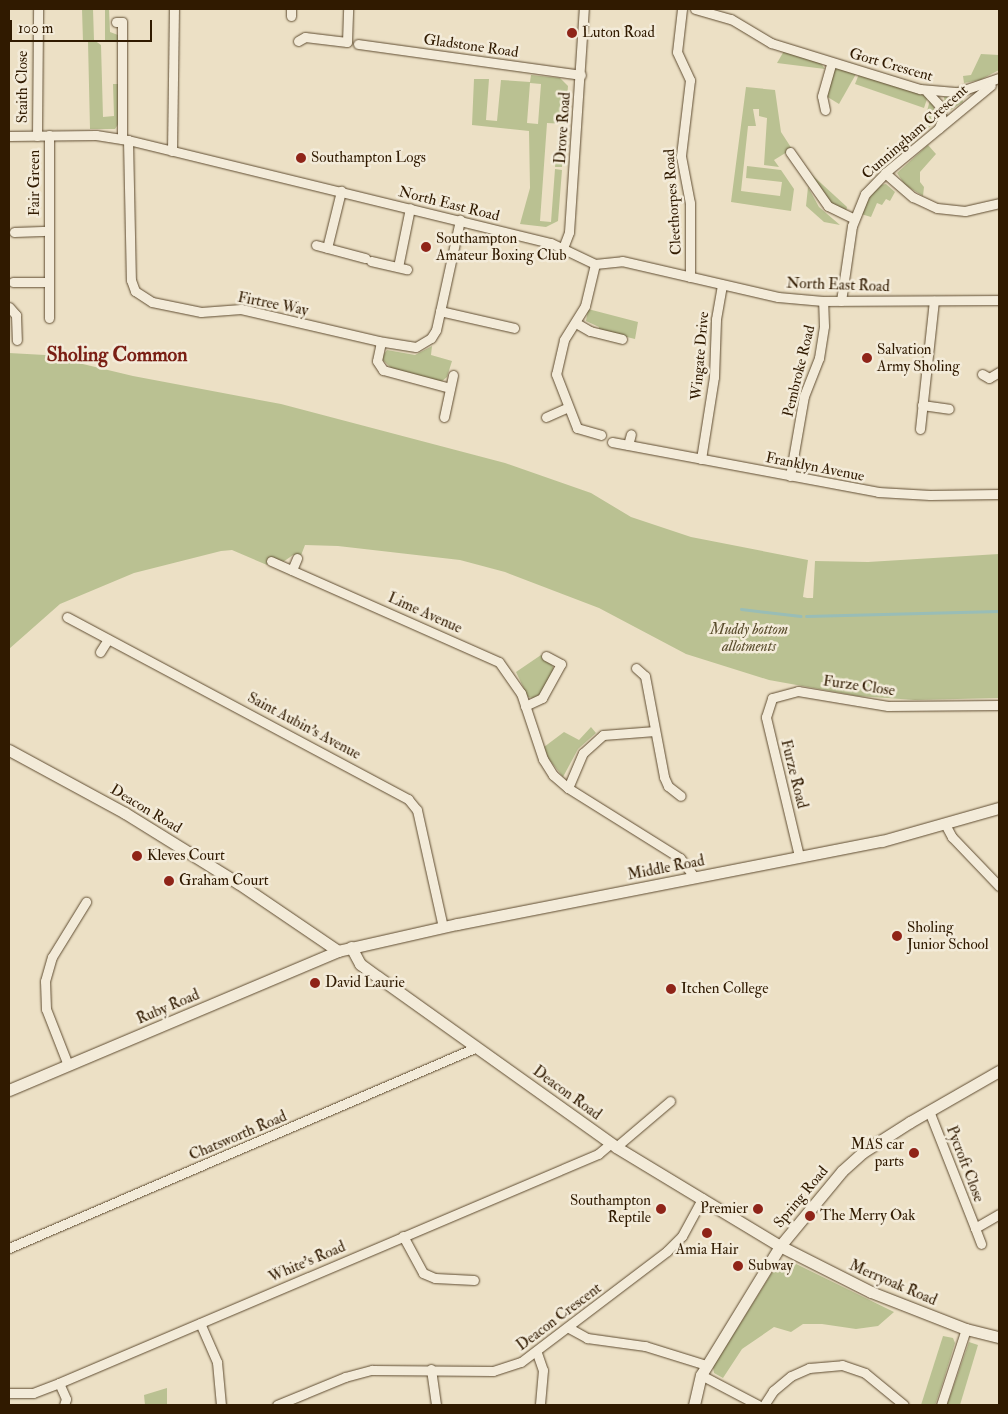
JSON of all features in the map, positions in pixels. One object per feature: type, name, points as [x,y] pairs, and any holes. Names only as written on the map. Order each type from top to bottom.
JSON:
[{"type":"street","name":"Staith Close","points":[[37,136],[38,9]]},
{"type":"street","points":[[172,151],[174,9]]},
{"type":"street","points":[[298,41],[305,37],[347,42],[348,9]]},
{"type":"street","name":"Drove Road","points":[[563,248],[569,232],[581,76],[584,9]]},
{"type":"street","name":"Cleethorpes Road","points":[[682,9],[677,52],[690,80],[681,156],[690,203],[690,277]]},
{"type":"street","name":"Gort Crescent","points":[[695,9],[731,19],[771,43],[924,90],[958,92],[999,78]]},
{"type":"street","name":"Firtree Way","points":[[116,22],[122,22],[130,275],[139,295],[152,302],[196,312],[241,309],[408,348],[420,346],[434,334],[460,220]]},
{"type":"street","name":"Gladstone Road","points":[[358,44],[581,76]]},
{"type":"street","name":"Gort Crescent","points":[[825,110],[822,96],[832,62]]},
{"type":"street","name":"Cunningham Crescent","points":[[841,301],[853,218],[865,194],[885,172],[999,78]]},
{"type":"street","points":[[924,90],[939,105],[942,120],[938,130]]},
{"type":"street","name":"Fair Green","points":[[49,135],[49,318]]},
{"type":"street","name":"North East Road","points":[[9,136],[96,135],[125,140],[460,220],[563,248],[595,264],[622,261],[778,297],[823,301],[999,300]]},
{"type":"street","points":[[790,152],[828,206],[853,218]]},
{"type":"street","points":[[885,172],[913,197],[937,208],[965,211],[999,203]]},
{"type":"street","points":[[327,248],[341,191]]},
{"type":"street","points":[[316,245],[402,268],[410,208]]},
{"type":"street","name":"Fair Green","points":[[14,232],[49,231]]},
{"type":"street","points":[[595,264],[586,300],[576,323],[564,340],[556,369],[577,428],[601,435]]},
{"type":"street","points":[[13,282],[49,282]]},
{"type":"street","name":"Wingate Drive","points":[[701,459],[714,380],[716,319],[722,285]]},
{"type":"street","name":"Pembroke Road","points":[[790,476],[804,396],[819,358],[824,326],[823,301]]},
{"type":"street","points":[[920,430],[934,301]]},
{"type":"street","points":[[9,307],[16,315],[17,340]]},
{"type":"street","points":[[440,311],[514,328]]},
{"type":"street","points":[[576,323],[590,331],[622,339]]},
{"type":"street","points":[[380,342],[377,361],[385,372],[450,388]]},
{"type":"street","points":[[987,380],[999,372]]},
{"type":"street","points":[[444,417],[453,375]]},
{"type":"street","points":[[922,405],[949,409]]},
{"type":"street","points":[[546,417],[568,407]]},
{"type":"street","points":[[628,446],[631,434]]},
{"type":"street","name":"Franklyn Avenue","points":[[612,442],[896,494],[999,494]]},
{"type":"street","points":[[292,570],[297,558]]},
{"type":"street","name":"Lime Avenue","points":[[271,561],[491,657],[512,678],[525,706],[543,760],[553,775],[568,788],[680,858],[695,878]]},
{"type":"street","name":"Saint Aubin's Avenue","points":[[67,617],[408,799],[417,810],[443,927]]},
{"type":"street","points":[[100,652],[108,639]]},
{"type":"street","points":[[525,706],[542,698],[561,664],[546,656]]},
{"type":"street","points":[[636,668],[645,676],[666,782],[681,796]]},
{"type":"street","name":"Furze Close","points":[[772,698],[798,691],[888,706],[999,705]]},
{"type":"street","name":"Furze Road","points":[[772,698],[766,717],[799,856]]},
{"type":"street","points":[[568,788],[583,753],[603,735],[655,731]]},
{"type":"street","name":"Deacon Road","points":[[9,750],[125,813],[238,882],[338,951]]},
{"type":"street","name":"Middle Road","points":[[338,951],[443,927],[799,856],[945,824],[999,808]]},
{"type":"street","points":[[945,824],[952,837],[999,886]]},
{"type":"street","points":[[68,1065],[46,1009],[45,981],[52,957],[86,902]]},
{"type":"street","name":"Deacon Road","points":[[351,947],[360,964],[613,1145],[780,1246]]},
{"type":"street","name":"Ruby Road","points":[[9,1090],[338,951]]},
{"type":"street","name":"Chatsworth Road","points":[[9,1248],[477,1048]]},
{"type":"street","name":"Spring Road","points":[[694,1405],[704,1370],[780,1246],[853,1160],[929,1111],[999,1071]]},
{"type":"street","name":"White's Road","points":[[9,1393],[33,1393],[59,1383],[598,1154],[613,1145],[670,1101]]},
{"type":"street","name":"Pycroft Close","points":[[929,1111],[981,1244]]},
{"type":"street","name":"Deacon Crescent","points":[[277,1405],[364,1372],[387,1368],[493,1371],[521,1362],[537,1353],[676,1243],[702,1200]]},
{"type":"street","name":"Pycroft Close","points":[[975,1228],[999,1214]]},
{"type":"street","points":[[404,1236],[418,1268],[428,1276],[474,1280]]},
{"type":"street","name":"Merryoak Road","points":[[780,1246],[871,1292],[966,1329],[999,1337]]},
{"type":"street","points":[[200,1323],[217,1362],[221,1405]]},
{"type":"street","points":[[569,1328],[587,1338],[645,1346],[704,1370],[758,1405]]},
{"type":"street","points":[[940,1405],[966,1329]]},
{"type":"street","points":[[537,1353],[543,1370],[540,1405]]},
{"type":"street","points":[[764,1405],[773,1391],[791,1376],[808,1368],[842,1365],[865,1373],[904,1405]]},
{"type":"street","points":[[431,1369],[436,1405]]},
{"type":"street","points":[[59,1383],[66,1399],[64,1405]]},
{"type":"green space","points":[[82,9],[93,9],[94,40],[101,45],[103,117],[114,116],[113,84],[118,84],[119,123],[115,129],[90,129],[88,42],[83,42]]},
{"type":"green space","points":[[105,9],[109,9],[110,32],[118,35],[119,42],[105,42]]},
{"type":"green space","points":[[784,51],[820,62],[825,69],[777,63]]},
{"type":"green space","points":[[981,54],[999,55],[999,70],[980,80],[964,83],[963,76],[971,75]]},
{"type":"green space","points":[[840,68],[856,74],[839,104],[826,96],[834,69]]},
{"type":"green space","points":[[859,74],[928,96],[924,108],[855,84]]},
{"type":"green space","points":[[531,75],[560,78],[568,86],[565,124],[547,123],[540,221],[551,222],[555,169],[562,170],[558,221],[546,227],[520,224],[530,188],[529,131],[472,125],[474,79],[489,79],[486,120],[497,121],[501,80],[530,82]],"holes":[[[530,83],[541,84],[538,124],[527,123]]]},
{"type":"green space","points":[[746,87],[775,90],[781,132],[792,149],[774,160],[779,167],[764,165],[767,118],[759,116],[759,109],[753,109],[756,126],[748,126],[741,191],[780,196],[782,182],[746,178],[747,166],[781,170],[794,189],[791,211],[731,202]]},
{"type":"green space","points":[[961,95],[963,102],[946,113],[944,97]]},
{"type":"green space","points":[[930,100],[935,109],[935,122],[905,150],[902,148],[921,133]]},
{"type":"green space","points":[[559,126],[565,127],[562,167],[555,167]]},
{"type":"green space","points":[[928,145],[936,154],[920,172],[920,182],[924,187],[923,196],[905,185],[897,173]]},
{"type":"green space","points":[[811,174],[847,207],[846,211],[832,204]]},
{"type":"green space","points":[[886,184],[895,192],[890,201],[886,199],[882,205],[877,203],[871,217],[861,214],[870,197],[880,185]]},
{"type":"green space","points":[[808,187],[819,207],[840,225],[824,222],[806,206]]},
{"type":"green space","points":[[588,309],[638,322],[635,339],[599,330],[599,327],[586,321]]},
{"type":"green space","points":[[432,346],[431,355],[452,361],[447,377],[441,382],[392,369],[381,358],[387,350],[415,355]]},
{"type":"green space","name":"Muddy bottom allotments","points":[[9,353],[45,355],[133,376],[281,404],[505,463],[591,493],[631,517],[691,537],[808,560],[803,597],[807,598],[813,598],[815,561],[868,562],[999,554],[999,698],[915,700],[858,696],[769,680],[686,654],[599,608],[505,572],[460,560],[338,546],[305,545],[300,558],[293,555],[283,562],[270,557],[267,565],[232,550],[221,551],[134,573],[60,604],[9,649]]},
{"type":"green space","points":[[541,655],[551,662],[554,670],[541,694],[533,698],[528,697],[516,672]]},
{"type":"green space","points":[[591,727],[596,733],[578,749],[563,777],[548,758],[544,747],[564,732],[579,740]]},
{"type":"green space","points":[[788,1260],[894,1312],[878,1326],[856,1329],[822,1324],[803,1324],[791,1332],[774,1327],[742,1349],[723,1378],[714,1373],[713,1367],[778,1263]]},
{"type":"green space","points":[[943,1336],[953,1338],[955,1343],[942,1385],[935,1405],[921,1405]]},
{"type":"green space","points":[[969,1342],[978,1345],[960,1405],[947,1405]]},
{"type":"green space","points":[[167,1388],[167,1405],[145,1405],[144,1395]]},
{"type":"waterway","points":[[741,609],[801,616]]},
{"type":"waterway","points":[[806,616],[999,611]]},
{"type":"place","name":"Luton Road","points":[[572,33]]},
{"type":"place","name":"Southampton Logs","points":[[301,158]]},
{"type":"place","name":"Southampton Amateur Boxing Club","points":[[426,247]]},
{"type":"place","name":"Salvation Army Sholing","points":[[867,358]]},
{"type":"place","name":"Kleves Court","points":[[137,856]]},
{"type":"place","name":"Graham Court","points":[[169,881]]},
{"type":"place","name":"Sholing Junior School","points":[[897,936]]},
{"type":"place","name":"David Laurie","points":[[315,983]]},
{"type":"place","name":"Itchen College","points":[[671,989]]},
{"type":"place","name":"MAS car parts","points":[[914,1153]]},
{"type":"place","name":"Southampton Reptile","points":[[661,1209]]},
{"type":"place","name":"Premier","points":[[758,1209]]},
{"type":"place","name":"The Merry Oak","points":[[810,1216]]},
{"type":"place","name":"Amia Hair","points":[[707,1233]]},
{"type":"place","name":"Subway","points":[[738,1266]]},
{"type":"district","name":"Sholing Common","points":[[117,354]]}]
